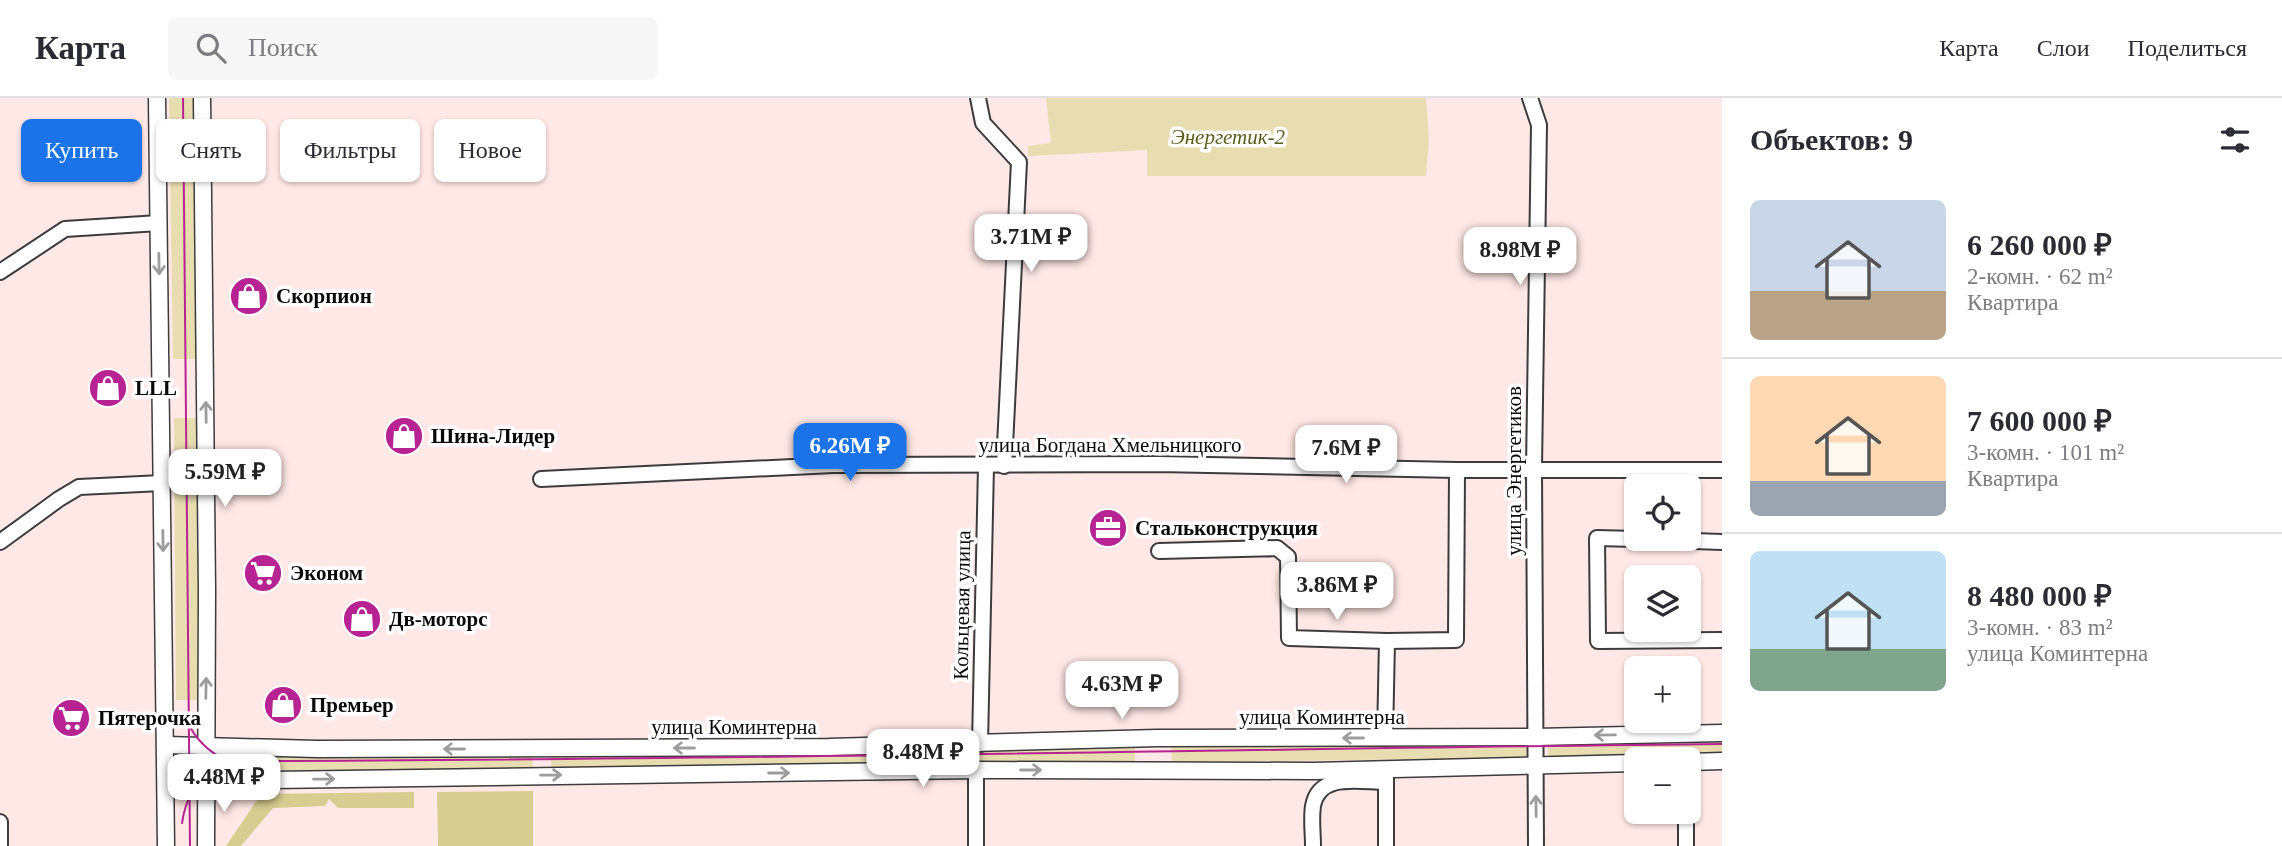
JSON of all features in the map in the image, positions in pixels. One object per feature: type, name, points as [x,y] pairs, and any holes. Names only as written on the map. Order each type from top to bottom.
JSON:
[{"type":"street","points":[[157,98],[166,846]]},
{"type":"street","points":[[202,98],[208,590],[206,846]]},
{"type":"street","points":[[978,98],[983,123],[1019,162],[1004,466]]},
{"type":"street","name":"улица Энергетиков","points":[[1530,98],[1539,125],[1534,469],[1536,846]]},
{"type":"street","points":[[0,272],[65,229],[159,223]]},
{"type":"street","name":"улица Богдана Хмельницкого","points":[[541,479],[832,465],[1158,464],[1457,470],[1722,470]]},
{"type":"street","name":"Кольцевая улица","points":[[980,744],[986,466]]},
{"type":"street","points":[[1160,551],[1277,548],[1287,557],[1289,638],[1456,640],[1457,470]]},
{"type":"street","points":[[0,542],[79,487],[162,484]]},
{"type":"street","points":[[1624,539],[1597,538],[1598,641],[1722,640]]},
{"type":"street","points":[[1701,541],[1722,542]]},
{"type":"street","points":[[1385,738],[1387,641]]},
{"type":"street","name":"улица Коминтерна","points":[[166,745],[306,749],[540,749],[980,744],[1157,738],[1535,737],[1722,733]]},
{"type":"street","points":[[1701,762],[1722,761]]},
{"type":"street","points":[[1312,846],[1313,806],[1318,792],[1331,782],[1386,775],[1624,763]]},
{"type":"street","points":[[166,780],[976,770],[1314,771],[1386,775]]},
{"type":"street","points":[[976,770],[976,846]]},
{"type":"street","points":[[1386,775],[1386,846]]},
{"type":"street","points":[[0,846],[1,822]]},
{"type":"street","points":[[1686,824],[1686,846]]},
{"type":"green space","points":[[169,98],[195,98],[195,119],[169,119]]},
{"type":"green space","name":"Энергетик-2","points":[[1046,98],[1426,98],[1429,139],[1426,176],[1147,176],[1147,150],[1028,156],[1028,146],[1051,143]]},
{"type":"green space","points":[[170,182],[196,182],[198,359],[173,359]]},
{"type":"green space","points":[[174,418],[198,418],[200,700],[176,700]]},
{"type":"green space","points":[[1722,738],[1722,754],[1701,754],[1701,747],[1624,747],[1624,756],[1548,757],[1548,740]]},
{"type":"green space","points":[[1526,741],[1526,758],[1172,762],[1171,744]]},
{"type":"green space","points":[[1135,746],[1135,762],[551,769],[551,752]]},
{"type":"green space","points":[[532,752],[533,770],[267,774],[267,756]]},
{"type":"shaded area","points":[[533,791],[533,846],[438,846],[437,792]]},
{"type":"shaded area","points":[[414,792],[414,808],[338,808],[329,799],[325,806],[273,808],[241,846],[226,846],[261,794]]},
{"type":"tram line","points":[[183,98],[190,846]]},
{"type":"tram line","points":[[190,727],[209,750],[235,764]]},
{"type":"tram line","points":[[182,823],[191,794],[207,776],[230,765],[259,761],[625,759],[1722,744]]},
{"type":"place","name":"Скорпион","points":[[249,296]]},
{"type":"place","name":"LLL","points":[[108,388]]},
{"type":"place","name":"Шина-Лидер","points":[[404,436]]},
{"type":"place","name":"Стальконструкция","points":[[1108,528]]},
{"type":"place","name":"Эконом","points":[[263,573]]},
{"type":"place","name":"Дв-моторс","points":[[362,619]]},
{"type":"place","name":"Премьер","points":[[283,705]]},
{"type":"place","name":"Пятерочка","points":[[71,718]]}]
